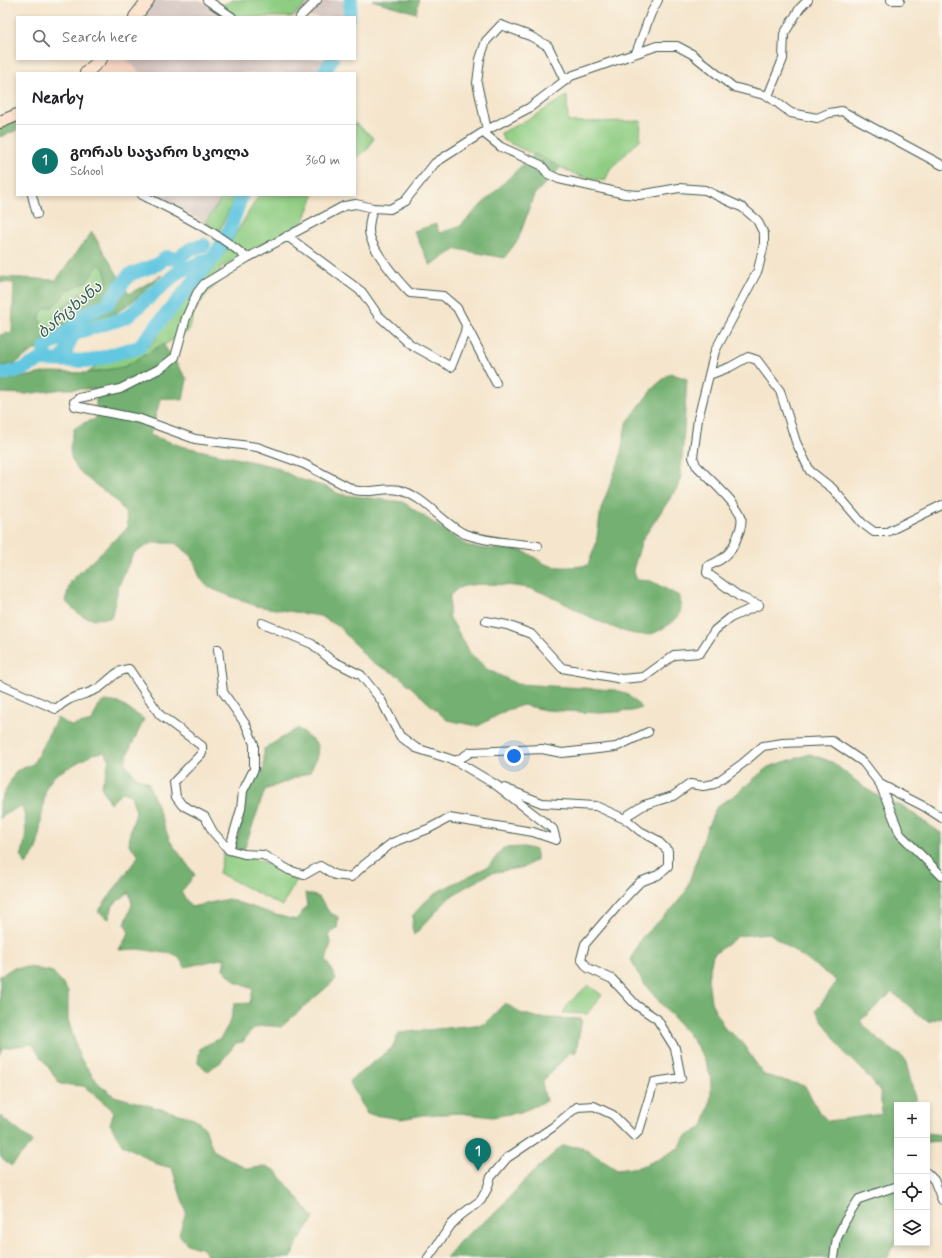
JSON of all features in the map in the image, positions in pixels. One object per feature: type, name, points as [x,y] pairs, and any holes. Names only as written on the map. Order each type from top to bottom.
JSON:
[{"type":"street","points":[[136,16],[148,0]]},
{"type":"street","points":[[207,0],[231,16]]},
{"type":"street","points":[[301,16],[317,0]]},
{"type":"street","points":[[636,53],[651,13],[658,0]]},
{"type":"street","points":[[768,96],[783,59],[784,34],[800,8],[808,0]]},
{"type":"street","points":[[891,0],[900,0]]},
{"type":"street","points":[[486,621],[508,625],[531,634],[562,668],[622,679],[644,677],[674,655],[700,653],[714,630],[730,618],[759,605],[740,597],[707,573],[708,566],[720,561],[732,551],[741,527],[741,517],[737,508],[696,465],[693,458],[698,419],[715,351],[758,270],[764,244],[764,234],[757,220],[742,208],[705,190],[678,188],[639,195],[624,194],[559,179],[548,174],[541,165],[501,147],[486,135],[477,83],[480,59],[486,41],[501,25],[530,36],[548,46],[565,81]]},
{"type":"street","points":[[538,546],[504,543],[464,533],[410,494],[399,490],[360,492],[304,464],[257,447],[195,439],[140,419],[75,406],[74,402],[79,398],[120,390],[161,368],[175,357],[186,318],[204,284],[247,258],[344,206],[356,204],[373,208],[390,209],[404,201],[435,163],[486,130],[529,108],[571,76],[657,46],[677,46],[692,54],[733,87],[768,96],[791,113],[810,118],[817,118],[829,113],[842,112],[942,165]]},
{"type":"street","points":[[87,72],[100,60]]},
{"type":"street","points":[[0,122],[16,118]]},
{"type":"street","points":[[32,196],[37,214]]},
{"type":"street","points":[[144,196],[214,233],[232,245],[247,258]]},
{"type":"street","points":[[373,208],[368,231],[374,246],[400,283],[410,293],[443,296],[457,308],[496,383]]},
{"type":"street","points":[[287,236],[362,292],[378,315],[410,344],[451,367],[465,332],[466,325]]},
{"type":"street","points":[[709,375],[730,367],[748,357],[757,360],[780,391],[796,442],[810,470],[834,489],[862,523],[874,532],[887,532],[942,505]]},
{"type":"street","points":[[0,685],[56,709],[66,700],[96,690],[121,669],[129,669],[160,715],[202,746],[202,753],[174,782],[176,797],[182,805],[205,817],[213,832],[229,850],[244,854],[263,856],[289,870],[304,875],[320,866],[335,875],[351,878],[364,865],[392,843],[428,829],[449,818],[533,832],[556,840],[553,829],[496,785],[456,761],[416,748],[400,736],[381,700],[361,675],[331,660],[312,644],[262,623]]},
{"type":"street","points":[[218,649],[223,692],[246,725],[254,744],[254,768],[243,791],[242,809],[229,850]]},
{"type":"street","points":[[456,761],[471,752],[542,750],[562,753],[616,747],[648,732]]},
{"type":"street","points":[[627,820],[628,815],[644,806],[673,796],[690,784],[703,786],[714,784],[742,764],[763,746],[783,743],[832,741],[863,762],[880,784],[900,834],[942,876]]},
{"type":"street","points":[[880,784],[925,807],[942,818]]},
{"type":"street","points":[[428,1258],[451,1225],[461,1215],[481,1200],[488,1189],[491,1178],[508,1158],[552,1127],[577,1107],[594,1106],[613,1115],[634,1136],[638,1131],[654,1082],[681,1078],[675,1048],[657,1019],[636,1005],[612,979],[588,968],[581,958],[585,944],[620,903],[640,882],[658,875],[668,866],[668,851],[657,840],[627,820],[596,806],[542,803],[496,785]]},
{"type":"street","points":[[928,1174],[934,1180],[942,1200]]},
{"type":"street","points":[[834,1258],[837,1238],[845,1221],[859,1199],[894,1187]]},
{"type":"shaded area","points":[[152,0],[200,0],[224,16],[140,16]]},
{"type":"shaded area","points":[[310,0],[344,0],[342,16],[293,16]]},
{"type":"shaded area","points":[[105,60],[127,60],[139,72],[95,72]]},
{"type":"shaded area","points":[[127,60],[324,60],[318,72],[139,72]]},
{"type":"shaded area","points":[[156,196],[223,196],[205,223]]},
{"type":"green space","points":[[233,0],[283,0],[293,2],[310,0],[293,16],[236,16],[219,5]]},
{"type":"green space","points":[[372,0],[419,0],[416,13]]},
{"type":"green space","points":[[567,96],[568,122],[641,121],[640,140],[610,169],[605,181],[579,176],[503,140],[501,133],[536,115]]},
{"type":"green space","points":[[16,120],[16,130],[0,137],[0,127]]},
{"type":"green space","points":[[356,124],[374,138],[368,149],[356,158]]},
{"type":"green space","points":[[535,154],[561,167],[534,195],[518,240],[504,258],[457,249],[430,265],[414,231],[436,224],[439,233],[459,227]]},
{"type":"green space","points":[[223,196],[236,196],[219,232],[205,223]]},
{"type":"green space","points":[[258,196],[314,196],[304,221],[220,268],[223,278],[208,292],[195,310],[189,331],[124,367],[87,373],[105,360],[119,359],[143,351],[155,340],[166,319],[185,296],[207,276],[221,258]]},
{"type":"green space","points":[[92,232],[129,294],[162,275],[137,298],[116,313],[99,321],[77,328],[54,348],[34,350],[14,364],[0,366],[0,335],[12,332],[14,283],[0,282],[0,277],[56,280]],"holes":[[[99,264],[104,269],[108,281],[105,284],[79,294],[61,308],[58,324],[50,328],[42,324],[39,319],[44,310],[53,307],[67,291],[87,281]]]},
{"type":"green space","points":[[99,263],[104,269],[108,280],[101,287],[90,289],[58,324],[50,328],[42,324],[39,319],[42,311],[46,308],[53,307],[67,291],[87,281]]},
{"type":"green space","points":[[163,344],[187,379],[183,400],[161,398],[150,435],[181,446],[276,467],[296,478],[329,488],[339,494],[403,502],[466,545],[485,549],[518,550],[529,554],[549,566],[560,567],[588,565],[596,544],[601,509],[620,458],[626,424],[653,388],[670,373],[687,379],[681,477],[677,488],[642,540],[633,570],[637,580],[651,581],[679,596],[681,608],[679,615],[674,621],[654,633],[641,635],[626,632],[610,626],[532,589],[516,586],[484,584],[459,588],[450,595],[449,616],[470,653],[487,669],[517,684],[616,690],[627,694],[642,708],[632,711],[600,713],[545,710],[523,705],[507,710],[478,726],[447,720],[399,676],[370,661],[338,626],[320,616],[256,606],[207,586],[200,578],[192,556],[175,543],[151,543],[133,554],[119,585],[111,618],[95,619],[85,617],[76,612],[65,601],[71,581],[128,527],[126,515],[119,504],[80,472],[73,462],[70,450],[74,429],[83,423],[96,419],[96,389],[63,389],[26,394],[0,393],[0,377],[19,378],[47,372],[87,373],[124,367]]},
{"type":"green space","points":[[106,701],[119,703],[144,719],[125,763],[137,778],[148,782],[170,841],[195,875],[181,892],[191,907],[228,899],[296,920],[307,906],[305,893],[319,897],[329,912],[338,917],[337,929],[328,935],[331,944],[326,960],[336,979],[281,1027],[263,1026],[255,1028],[243,1042],[236,1043],[221,1062],[207,1071],[198,1062],[200,1048],[221,1038],[231,1020],[234,1004],[250,1003],[253,989],[236,982],[223,969],[225,958],[185,967],[177,955],[139,949],[119,950],[129,933],[125,924],[132,904],[129,892],[113,905],[109,919],[98,912],[139,855],[129,845],[130,832],[136,812],[131,795],[122,792],[110,804],[101,786],[106,774],[109,758],[104,752],[93,754],[55,775],[46,787],[37,849],[26,865],[21,857],[26,832],[22,806],[8,812],[0,818],[0,801],[16,771],[33,764],[57,718],[71,726],[92,721],[99,705]]},
{"type":"green space","points":[[298,728],[318,745],[317,757],[310,772],[265,790],[244,850],[234,849],[245,807],[246,792],[255,772],[264,771],[264,749]]},
{"type":"green space","points":[[810,754],[832,762],[865,788],[883,799],[904,807],[942,834],[942,1017],[928,1022],[892,992],[860,1021],[880,1041],[905,1059],[916,1102],[894,1102],[894,1246],[891,1248],[888,1258],[446,1258],[461,1240],[496,1212],[528,1177],[562,1146],[582,1147],[617,1170],[639,1167],[659,1159],[680,1147],[684,1138],[703,1127],[709,1107],[711,1085],[709,1070],[703,1056],[684,1029],[641,979],[631,960],[641,938],[673,908],[686,891],[707,828],[717,806],[735,795],[768,767]],"holes":[[[769,933],[837,981],[816,1011],[846,1055],[861,1068],[880,1091],[882,1114],[828,1121],[819,1112],[805,1086],[764,1075],[740,1040],[725,1029],[711,1002],[708,978],[713,955],[738,936]]]},
{"type":"green space","points":[[524,847],[536,850],[536,860],[525,867],[491,873],[464,888],[450,897],[414,935],[412,927],[413,915],[426,901],[439,891],[489,866],[503,848]]},
{"type":"green space","points":[[224,852],[262,861],[297,880],[282,906],[219,873]]},
{"type":"green space","points":[[30,967],[53,972],[68,991],[68,1020],[80,1058],[98,1083],[114,1096],[194,1118],[205,1128],[213,1150],[247,1169],[266,1166],[276,1171],[314,1218],[298,1242],[291,1258],[209,1258],[202,1249],[187,1244],[179,1234],[186,1212],[172,1168],[157,1164],[122,1144],[110,1124],[114,1111],[84,1086],[60,1084],[32,1044],[2,1048],[0,1054],[0,976],[13,968]]},
{"type":"green space","points":[[588,985],[602,995],[587,1014],[563,1013],[568,1004]]},
{"type":"green space","points":[[505,1003],[520,1013],[540,1018],[582,1019],[576,1052],[570,1052],[542,1082],[546,1101],[521,1112],[492,1117],[460,1113],[423,1115],[401,1119],[367,1114],[349,1081],[392,1048],[399,1033],[484,1024]]},
{"type":"green space","points":[[0,1116],[33,1142],[11,1166],[0,1156]]},
{"type":"green space","points":[[930,1133],[942,1135],[942,1141],[930,1142]]},
{"type":"waterway","name":"ბარცხანა","points":[[349,16],[351,0]]},
{"type":"waterway","name":"ბარცხანა","points":[[325,72],[331,60]]},
{"type":"waterway","name":"ბარცხანა","points":[[0,373],[8,373],[23,369],[40,360],[91,361],[138,348],[214,257],[230,229],[242,196]]},
{"type":"waterway","name":"ბარცხანა","points":[[44,360],[45,348],[65,334],[85,314],[107,304],[129,275],[158,264],[166,257],[177,259],[190,249],[204,245]]},
{"type":"waterway","name":"ბარცხანა","points":[[62,360],[72,337],[76,334],[128,316],[178,272],[212,258]]},
{"type":"place","name":"გორას საჯარო სკოლა","points":[[478,1171]]}]
